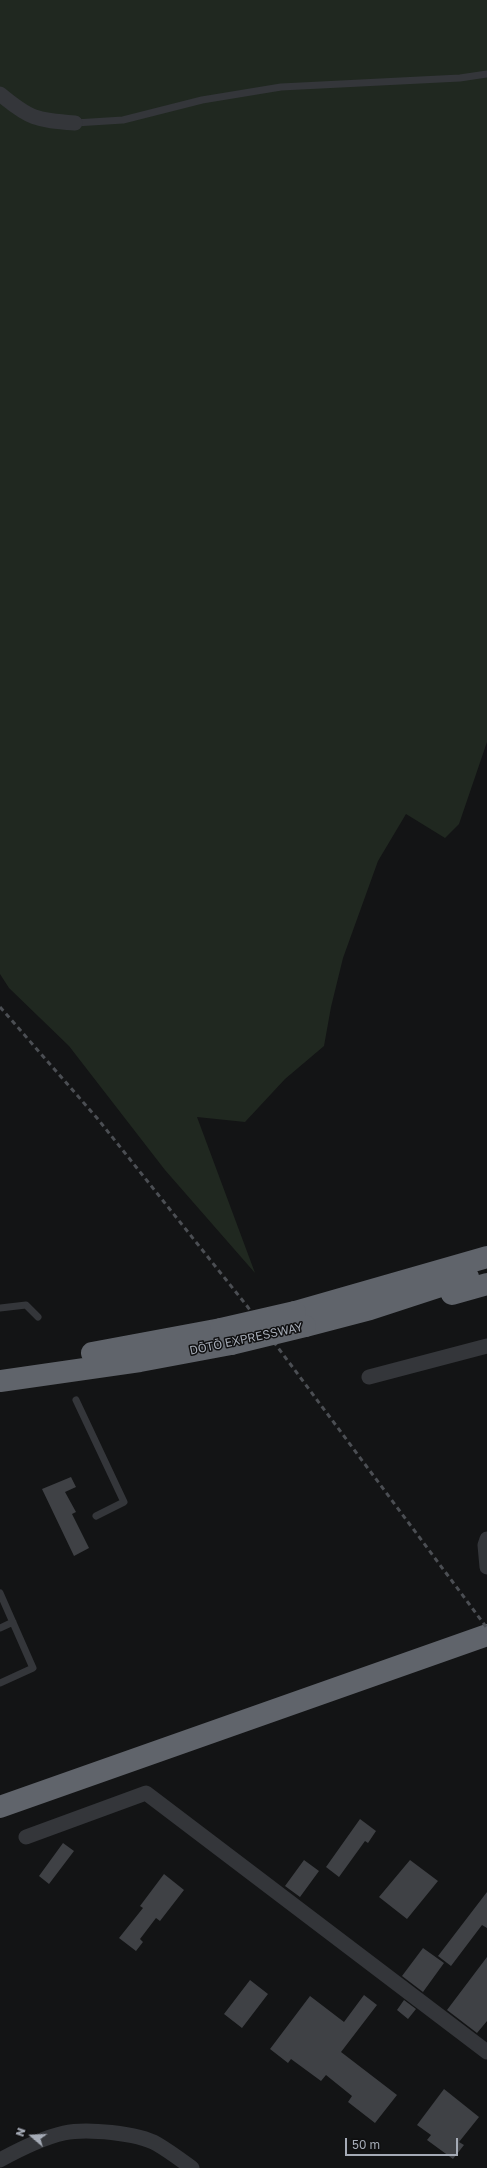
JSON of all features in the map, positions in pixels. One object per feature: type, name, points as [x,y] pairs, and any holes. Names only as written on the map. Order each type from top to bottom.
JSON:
[{"type":"highway","name":"DŌTŌ EXPRESSWAY","points":[[300,1319],[487,1257]]},
{"type":"highway","name":"DŌTŌ EXPRESSWAY","points":[[0,1381],[140,1361],[226,1336],[300,1319],[370,1309],[487,1271]]},
{"type":"highway","points":[[370,1309],[452,1294],[487,1284]]},
{"type":"highway","name":"DŌTŌ EXPRESSWAY","points":[[0,1368],[226,1336]]},
{"type":"highway","points":[[0,1807],[485,1641]]},
{"type":"highway","points":[[0,1816],[485,1641]]},
{"type":"street","points":[[0,94],[30,116],[42,120],[75,123]]},
{"type":"street","points":[[369,1377],[487,1346]]},
{"type":"street","points":[[487,1539],[485,1560],[487,1567]]},
{"type":"street","points":[[26,1837],[146,1793],[487,2052]]},
{"type":"street","points":[[0,2160],[20,2149],[64,2133],[95,2131],[127,2135],[156,2143],[192,2168]]},
{"type":"lane","points":[[75,123],[123,120],[202,100],[281,87],[460,78],[487,74]]},
{"type":"lane","points":[[0,1308],[26,1305],[38,1317]]},
{"type":"lane","points":[[76,1400],[124,1502],[96,1516]]},
{"type":"lane","points":[[0,1593],[33,1668],[0,1682]]},
{"type":"lane","points":[[0,1628],[13,1622]]},
{"type":"shaded area","points":[[0,0],[487,0],[487,742],[459,824],[445,838],[406,814],[378,861],[343,958],[331,1007],[324,1046],[285,1079],[245,1122],[197,1117],[255,1273],[165,1170],[69,1046],[9,988],[0,974]]},
{"type":"building","points":[[71,1477],[76,1487],[65,1492],[76,1512],[72,1514],[89,1548],[74,1556],[42,1489]]},
{"type":"building","points":[[360,1819],[376,1831],[368,1843],[365,1841],[339,1877],[326,1867]]},
{"type":"building","points":[[63,1843],[74,1851],[49,1884],[39,1876]]},
{"type":"building","points":[[304,1860],[319,1871],[300,1897],[285,1886]]},
{"type":"building","points":[[410,1860],[438,1881],[407,1919],[379,1897]]},
{"type":"building","points":[[164,1874],[184,1890],[160,1921],[156,1918],[140,1939],[143,1942],[136,1951],[119,1938],[143,1908],[140,1906]]},
{"type":"building","points":[[487,1892],[487,1928],[482,1925],[451,1966],[438,1956]]},
{"type":"building","points":[[423,1948],[444,1963],[423,1992],[402,1976]]},
{"type":"building","points":[[487,1957],[487,2021],[477,2033],[447,2010]]},
{"type":"building","points":[[250,1980],[268,1994],[242,2028],[224,2014]]},
{"type":"building","points":[[364,1995],[377,2005],[341,2052],[397,2095],[375,2123],[348,2102],[352,2096],[326,2075],[321,2081],[291,2059],[288,2063],[270,2049],[310,1996],[344,2022]]},
{"type":"building","points":[[404,2000],[416,2009],[408,2019],[397,2010]]},
{"type":"building","points":[[444,2089],[479,2117],[459,2142],[464,2145],[453,2159],[427,2140],[431,2135],[417,2125]]},
{"type":"railway","points":[[0,1007],[97,1118],[247,1306],[487,1628]]}]
